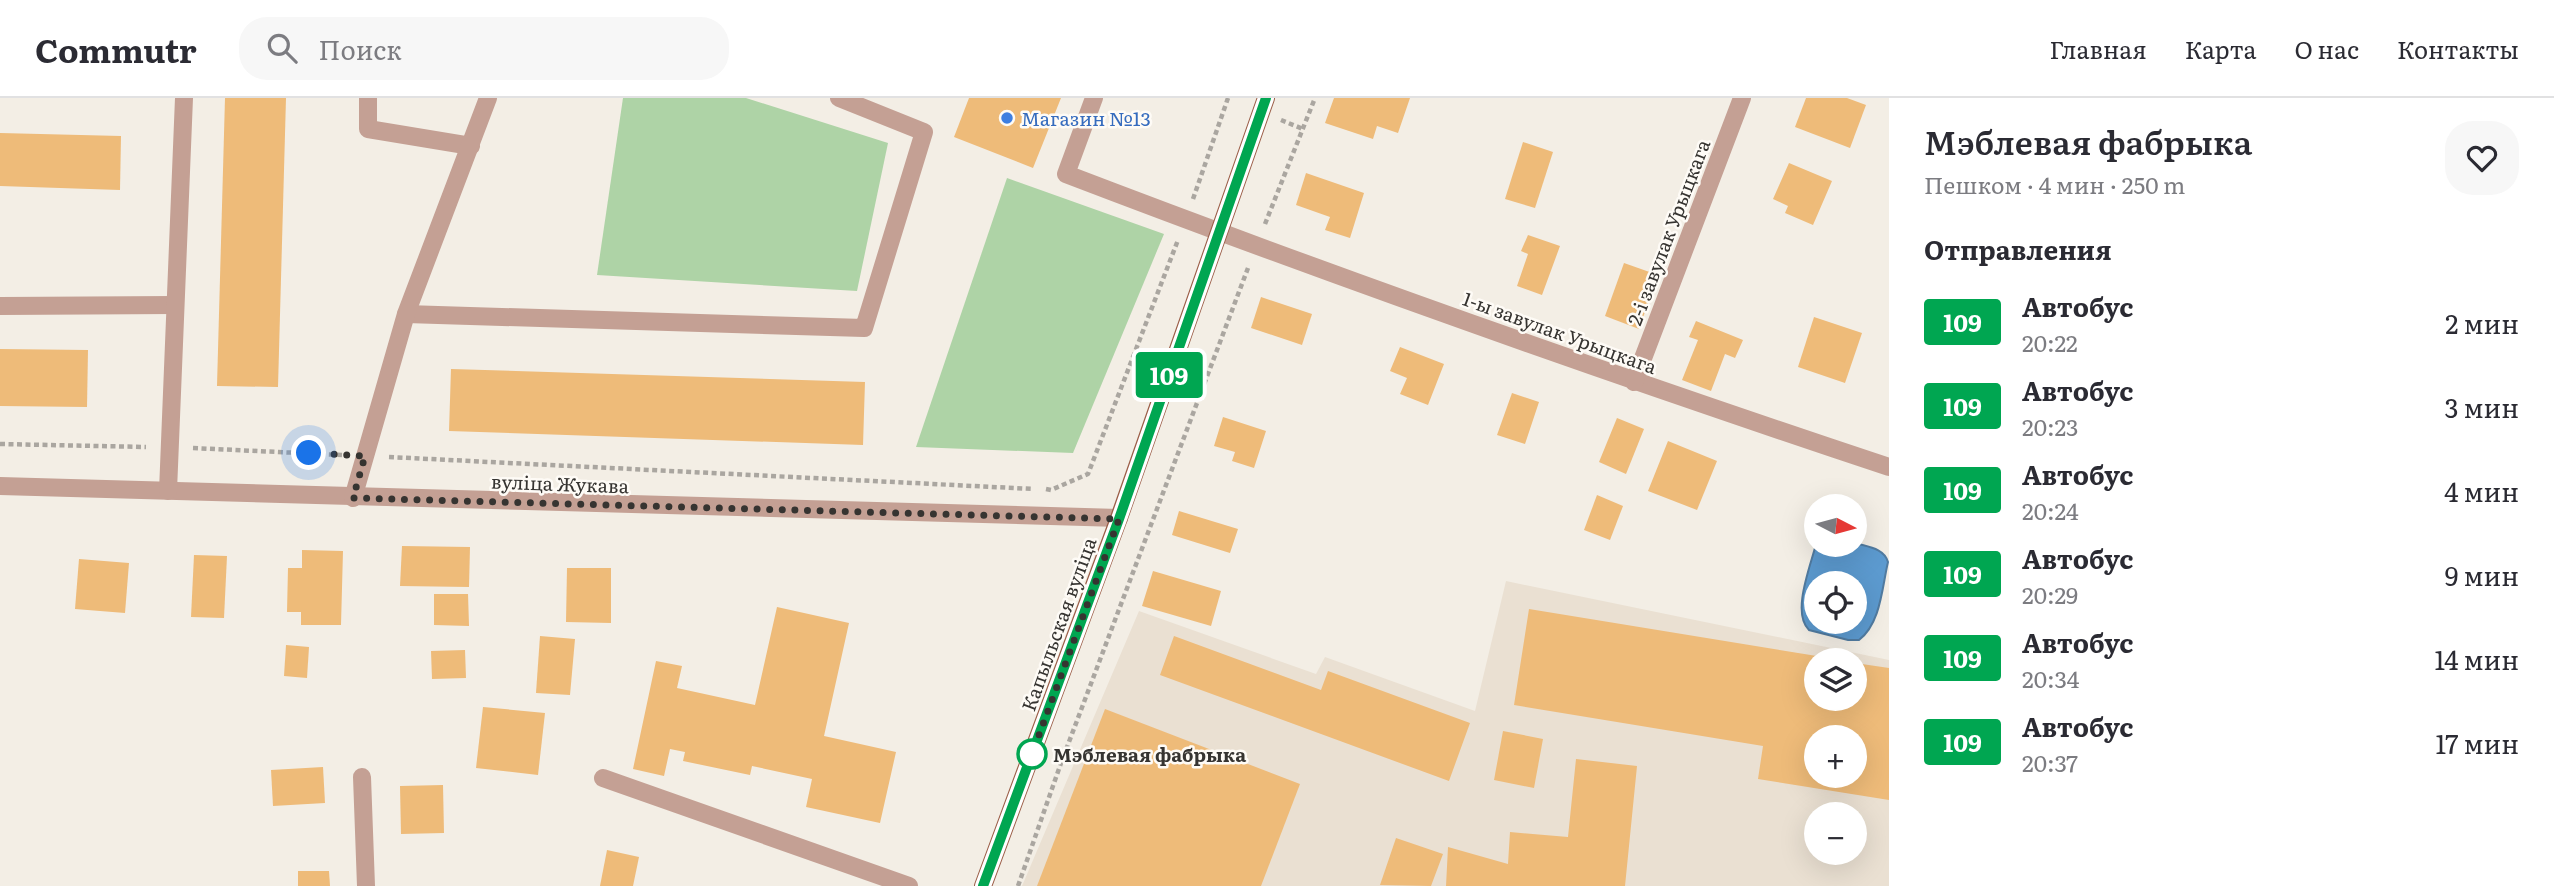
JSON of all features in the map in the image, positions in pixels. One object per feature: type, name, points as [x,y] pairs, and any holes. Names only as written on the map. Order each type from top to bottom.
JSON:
[{"type":"main road","name":"Капыльская вуліца","points":[[983,886],[1119,519],[1266,98]]},
{"type":"street","points":[[168,491],[184,98]]},
{"type":"street","points":[[369,98],[368,129],[471,146]]},
{"type":"street","points":[[353,498],[406,314],[488,98]]},
{"type":"street","points":[[406,314],[864,328],[923,132],[839,98]]},
{"type":"street","name":"1-ы завулак Урыцкага","points":[[1094,98],[1066,174],[1634,382],[1889,467]]},
{"type":"street","name":"2-і завулак Урыцкага","points":[[1634,382],[1742,98]]},
{"type":"street","points":[[0,306],[176,305]]},
{"type":"street","name":"вуліца Жукава","points":[[0,486],[1119,519]]},
{"type":"street","points":[[362,777],[366,886]]},
{"type":"street","points":[[603,778],[909,886]]},
{"type":"path","points":[[0,444],[170,447],[1051,489],[1088,474],[1186,220],[1228,98]]},
{"type":"path","points":[[1018,886],[1061,763],[1315,98]]},
{"type":"shaded area","points":[[1506,581],[1831,648],[1804,648],[1804,711],[1867,711],[1867,655],[1889,660],[1889,886],[1022,886],[1139,611],[1316,674],[1325,657],[1475,711]]},
{"type":"green space","points":[[623,98],[746,98],[888,143],[857,291],[597,275]]},
{"type":"green space","points":[[1007,178],[1164,234],[1073,453],[916,447]]},
{"type":"water","points":[[1867,547],[1886,557],[1888,562],[1882,593],[1867,632],[1867,571],[1809,571],[1812,557],[1867,557]]},
{"type":"water","points":[[1804,588],[1804,622],[1802,612]]},
{"type":"water","points":[[1825,634],[1865,634],[1859,640]]},
{"type":"building","points":[[225,98],[286,98],[278,387],[217,386]]},
{"type":"building","name":"Магазин №13","points":[[969,98],[1061,98],[1033,168],[954,137]]},
{"type":"building","points":[[1334,98],[1410,98],[1398,133],[1377,126],[1373,139],[1325,123]]},
{"type":"building","points":[[1806,98],[1847,98],[1866,105],[1850,148],[1795,127]]},
{"type":"building","points":[[0,133],[121,136],[120,190],[0,186]]},
{"type":"building","points":[[1523,142],[1553,152],[1535,208],[1505,199]]},
{"type":"building","points":[[1789,163],[1832,181],[1813,225],[1785,213],[1788,206],[1773,199]]},
{"type":"building","points":[[1306,173],[1364,193],[1350,238],[1325,230],[1330,217],[1296,205]]},
{"type":"building","points":[[1528,235],[1560,246],[1542,295],[1517,286],[1528,254],[1521,251]]},
{"type":"building","points":[[1624,263],[1658,275],[1639,329],[1605,316]]},
{"type":"building","points":[[1261,297],[1312,314],[1302,345],[1251,328]]},
{"type":"building","points":[[1814,317],[1862,333],[1845,383],[1798,367]]},
{"type":"building","points":[[1696,321],[1743,340],[1735,358],[1725,354],[1711,391],[1682,380],[1698,340],[1689,337]]},
{"type":"building","points":[[1400,347],[1444,364],[1428,405],[1400,394],[1407,378],[1390,371]]},
{"type":"building","points":[[0,349],[88,350],[87,407],[0,406]]},
{"type":"building","points":[[451,369],[865,382],[863,445],[449,431]]},
{"type":"building","points":[[1512,393],[1539,402],[1525,444],[1497,435]]},
{"type":"building","points":[[1223,417],[1266,431],[1254,468],[1232,461],[1235,452],[1214,446]]},
{"type":"building","points":[[1617,418],[1644,429],[1626,474],[1599,462]]},
{"type":"building","points":[[1668,441],[1717,461],[1697,510],[1648,491]]},
{"type":"building","points":[[1597,495],[1623,506],[1610,540],[1584,530]]},
{"type":"building","points":[[1179,511],[1238,529],[1230,553],[1172,535]]},
{"type":"building","points":[[402,546],[470,547],[469,587],[400,586]]},
{"type":"building","points":[[302,550],[343,551],[341,625],[301,625],[301,612],[287,612],[288,568],[302,568]]},
{"type":"building","points":[[194,555],[227,556],[224,618],[191,617]]},
{"type":"building","points":[[79,559],[129,563],[125,613],[75,609]]},
{"type":"building","points":[[567,568],[611,568],[611,623],[566,622]]},
{"type":"building","points":[[1153,571],[1221,591],[1211,626],[1142,606]]},
{"type":"building","points":[[434,594],[468,594],[469,626],[434,625]]},
{"type":"building","points":[[777,607],[849,623],[824,736],[896,752],[880,823],[806,807],[812,779],[752,766],[750,775],[683,761],[685,752],[670,749],[664,776],[633,769],[656,661],[682,666],[677,688],[755,705]]},
{"type":"building","points":[[1529,609],[1804,654],[1804,711],[1867,711],[1867,665],[1889,668],[1889,800],[1814,788],[1867,788],[1867,725],[1804,725],[1804,786],[1758,779],[1763,746],[1514,705]]},
{"type":"building","points":[[540,636],[575,639],[570,695],[536,693]]},
{"type":"building","points":[[1174,636],[1321,690],[1328,671],[1470,723],[1449,781],[1160,675]]},
{"type":"building","points":[[286,645],[309,647],[307,678],[284,676]]},
{"type":"building","points":[[465,650],[466,678],[432,679],[431,651]]},
{"type":"building","points":[[483,707],[545,713],[538,775],[476,768]]},
{"type":"building","points":[[1105,709],[1300,784],[1261,886],[1037,886]]},
{"type":"building","points":[[1503,731],[1543,739],[1534,788],[1494,780]]},
{"type":"building","points":[[1576,759],[1637,766],[1625,886],[1446,886],[1448,847],[1508,864],[1510,832],[1568,837]]},
{"type":"building","points":[[323,767],[325,803],[273,806],[271,770]]},
{"type":"building","points":[[443,785],[444,833],[401,834],[400,786]]},
{"type":"building","points":[[1396,838],[1443,854],[1431,886],[1380,885]]},
{"type":"building","points":[[607,850],[639,857],[633,886],[600,886]]},
{"type":"building","points":[[298,871],[329,871],[330,886],[298,886]]},
{"type":"bus line","name":"109","points":[[983,886],[1119,519],[1266,98]]},
{"type":"place","name":"Магазин №13","points":[[1007,118]]},
{"type":"place","name":"Мэблевая фабрыка","points":[[1032,754]]},
{"type":"route","points":[[309,453],[365,456],[353,498],[1119,519],[1032,754]]}]
